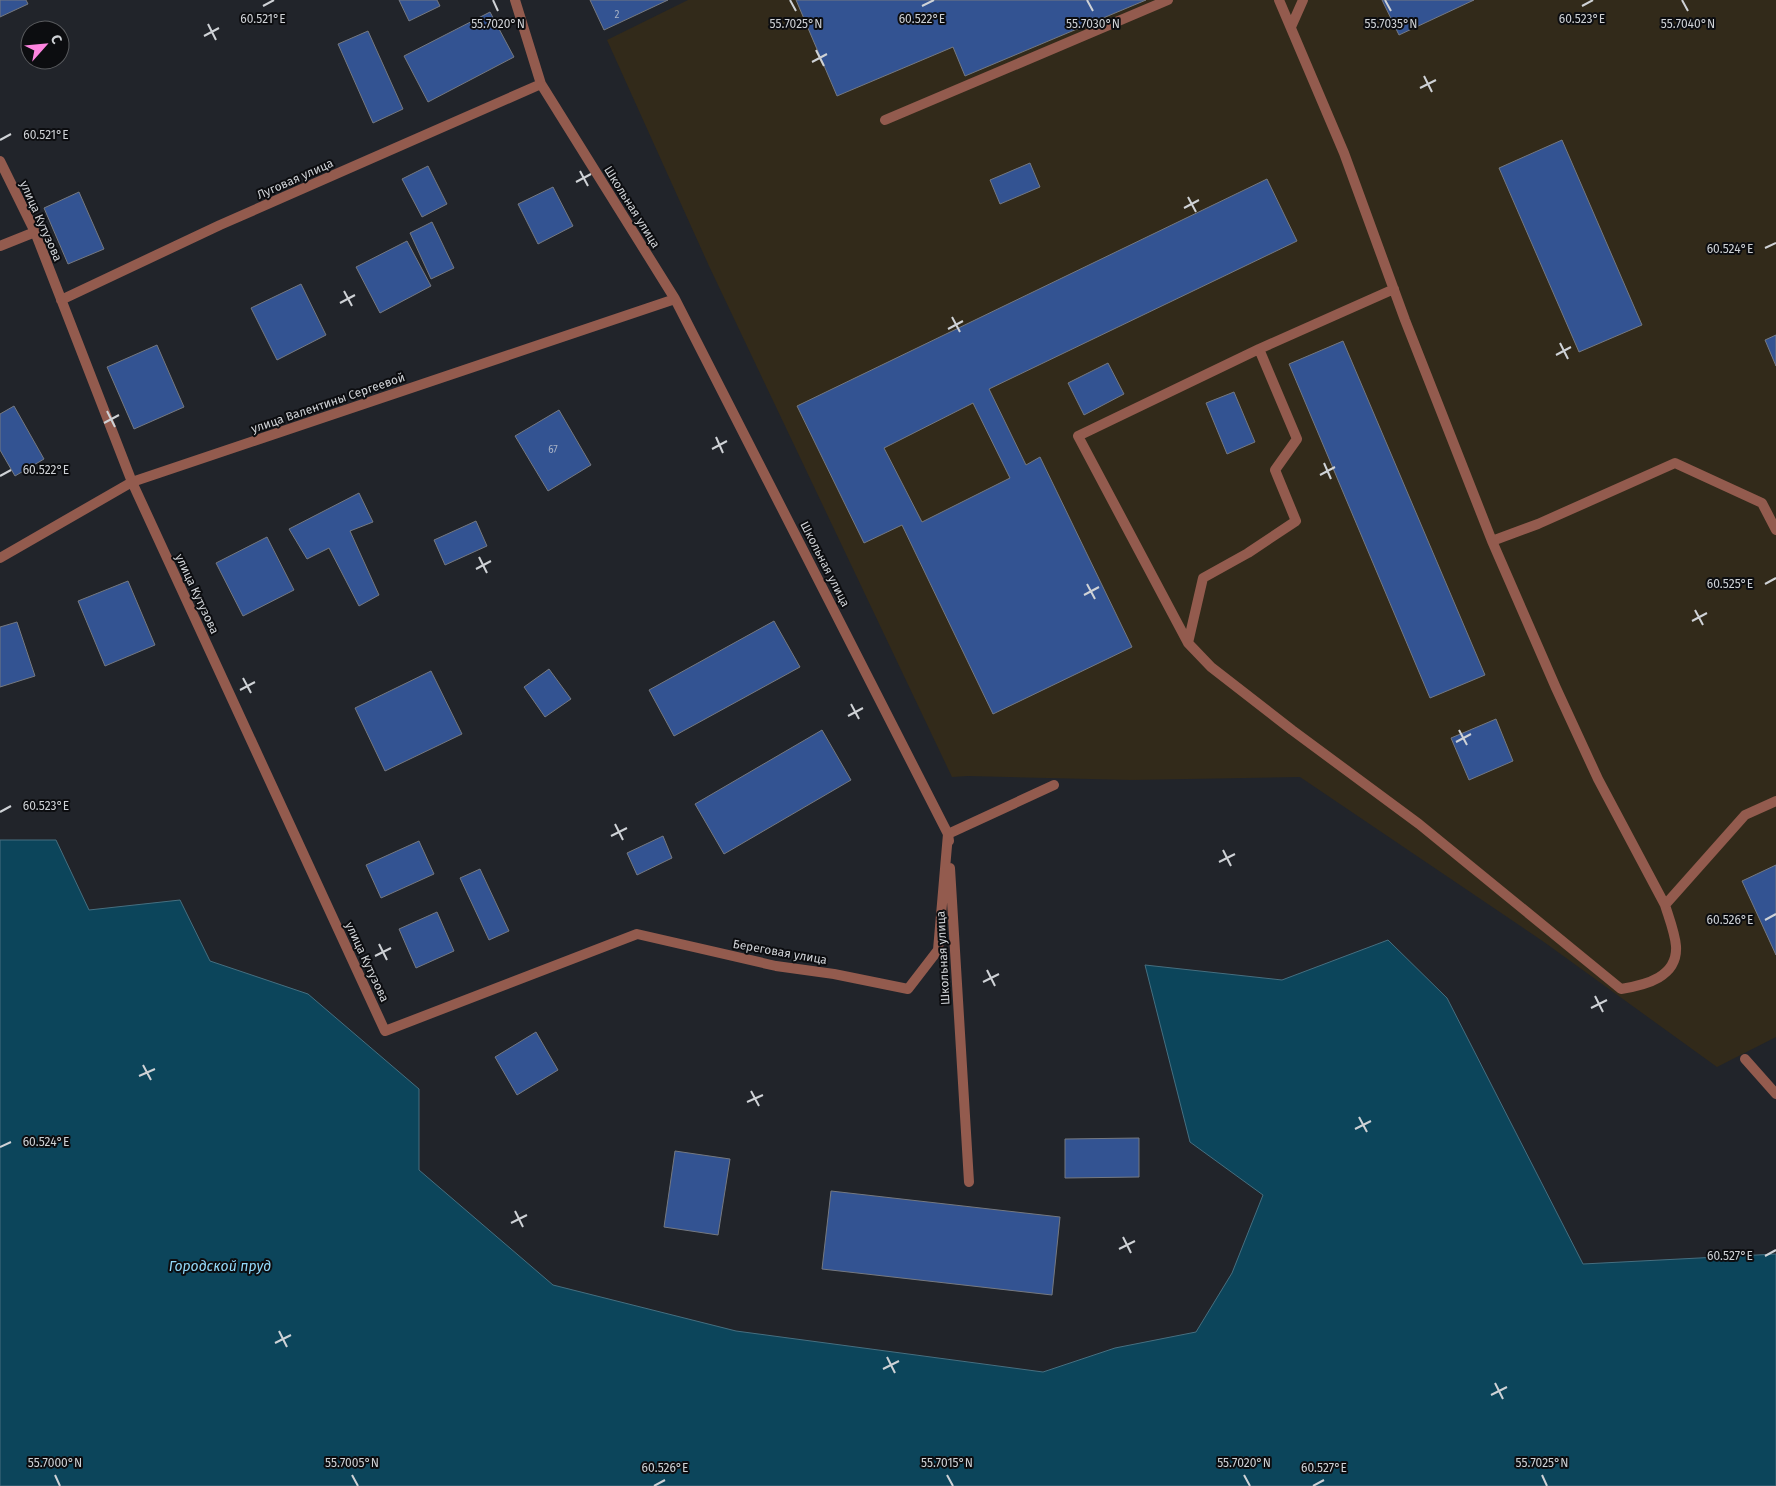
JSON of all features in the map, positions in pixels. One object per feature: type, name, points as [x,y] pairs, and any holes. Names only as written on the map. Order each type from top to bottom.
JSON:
[{"type":"street","name":"Школьная улица","points":[[515,0],[540,84],[675,299],[948,834],[969,1182]]},
{"type":"street","points":[[885,120],[1168,0]]},
{"type":"street","points":[[1279,0],[1344,153],[1394,289],[1492,541],[1598,779],[1665,905],[1676,945],[1675,960],[1666,973],[1646,984],[1621,989],[1419,824],[1211,667],[1188,643],[1078,436],[1259,349],[1394,289]]},
{"type":"street","points":[[1291,27],[1303,0]]},
{"type":"street","name":"Луговая улица","points":[[61,300],[220,225],[540,84]]},
{"type":"street","name":"улица Кутузова","points":[[0,161],[35,232],[132,482],[385,1031]]},
{"type":"street","points":[[0,246],[35,232]]},
{"type":"street","name":"улица Валентины Сергеевой","points":[[0,558],[132,482],[675,299]]},
{"type":"street","points":[[1188,643],[1203,578],[1248,553],[1296,521],[1275,470],[1297,439],[1259,349]]},
{"type":"street","points":[[1492,541],[1538,524],[1674,464],[1762,503],[1776,530]]},
{"type":"street","points":[[948,834],[1054,785]]},
{"type":"street","points":[[1665,905],[1745,815],[1776,801]]},
{"type":"street","name":"Береговая улица","points":[[385,1031],[638,934],[776,966],[834,974],[908,988],[938,950],[948,834]]},
{"type":"street","points":[[1745,1058],[1776,1094]]},
{"type":"shaded area","points":[[688,0],[1776,0],[1776,1037],[1717,1067],[1544,942],[1300,777],[1132,780],[952,777],[709,266],[607,40]]},
{"type":"water","name":"Городской пруд","points":[[0,840],[56,840],[89,910],[180,900],[210,961],[308,994],[419,1089],[419,1170],[553,1285],[736,1331],[1043,1372],[1115,1348],[1196,1332],[1232,1273],[1263,1195],[1190,1142],[1145,965],[1282,980],[1388,940],[1447,998],[1583,1264],[1776,1254],[1776,1486],[0,1486]]},
{"type":"building","points":[[0,0],[26,0],[28,4],[0,17]]},
{"type":"building","points":[[399,0],[437,0],[440,6],[409,21]]},
{"type":"building","points":[[590,0],[668,0],[604,30]]},
{"type":"building","points":[[796,0],[1146,0],[965,76],[953,47],[837,96]]},
{"type":"building","points":[[1382,0],[1474,0],[1399,35]]},
{"type":"building","points":[[490,12],[514,57],[428,102],[404,56]]},
{"type":"building","points":[[368,31],[403,109],[373,123],[338,44]]},
{"type":"building","points":[[1562,140],[1642,325],[1579,352],[1499,168]]},
{"type":"building","points":[[1030,163],[1040,187],[1000,204],[990,180]]},
{"type":"building","points":[[428,166],[447,204],[422,217],[402,179]]},
{"type":"building","points":[[1267,179],[1297,241],[989,389],[1026,465],[1040,457],[1132,647],[993,714],[902,525],[864,543],[797,406]],"holes":[[[973,403],[1010,478],[922,522],[884,448]]]},
{"type":"building","points":[[553,187],[573,226],[538,244],[518,204]]},
{"type":"building","points":[[79,192],[104,249],[68,264],[44,208]]},
{"type":"building","points":[[432,222],[454,268],[431,279],[410,233]]},
{"type":"building","points":[[407,241],[431,286],[380,313],[356,267]]},
{"type":"building","points":[[301,284],[326,335],[277,360],[251,308]]},
{"type":"building","points":[[1776,335],[1776,366],[1765,340]]},
{"type":"building","points":[[1343,341],[1485,675],[1430,698],[1289,364]]},
{"type":"building","points":[[157,345],[184,407],[134,429],[107,367]]},
{"type":"building","points":[[1108,363],[1124,394],[1084,415],[1068,383]]},
{"type":"building","points":[[1234,392],[1255,442],[1227,454],[1206,403]]},
{"type":"building","points":[[14,406],[44,459],[15,476],[0,450],[0,414]]},
{"type":"building","points":[[559,410],[591,465],[548,491],[515,436]]},
{"type":"building","points":[[359,493],[373,522],[350,531],[379,595],[359,606],[329,548],[307,559],[289,529]]},
{"type":"building","points":[[476,521],[487,546],[445,565],[434,540]]},
{"type":"building","points":[[267,537],[294,590],[243,616],[216,563]]},
{"type":"building","points":[[128,581],[155,645],[105,666],[78,601]]},
{"type":"building","points":[[774,621],[800,667],[674,736],[649,690]]},
{"type":"building","points":[[17,622],[35,676],[0,687],[0,627]]},
{"type":"building","points":[[549,669],[571,699],[545,717],[524,687]]},
{"type":"building","points":[[431,671],[462,734],[385,771],[355,708]]},
{"type":"building","points":[[1496,719],[1513,761],[1469,780],[1451,738]]},
{"type":"building","points":[[822,730],[851,780],[724,854],[695,804]]},
{"type":"building","points":[[663,836],[672,858],[637,875],[627,853]]},
{"type":"building","points":[[419,841],[434,874],[381,898],[366,865]]},
{"type":"building","points":[[1776,865],[1776,955],[1742,881]]},
{"type":"building","points":[[480,869],[509,931],[489,940],[460,878]]},
{"type":"building","points":[[437,912],[454,951],[416,968],[399,929]]},
{"type":"building","points":[[536,1032],[558,1070],[517,1095],[495,1057]]},
{"type":"building","points":[[1139,1138],[1139,1177],[1065,1178],[1065,1139]]},
{"type":"building","points":[[675,1151],[730,1159],[718,1235],[664,1227]]},
{"type":"building","points":[[831,1191],[1060,1217],[1052,1295],[822,1269]]}]
